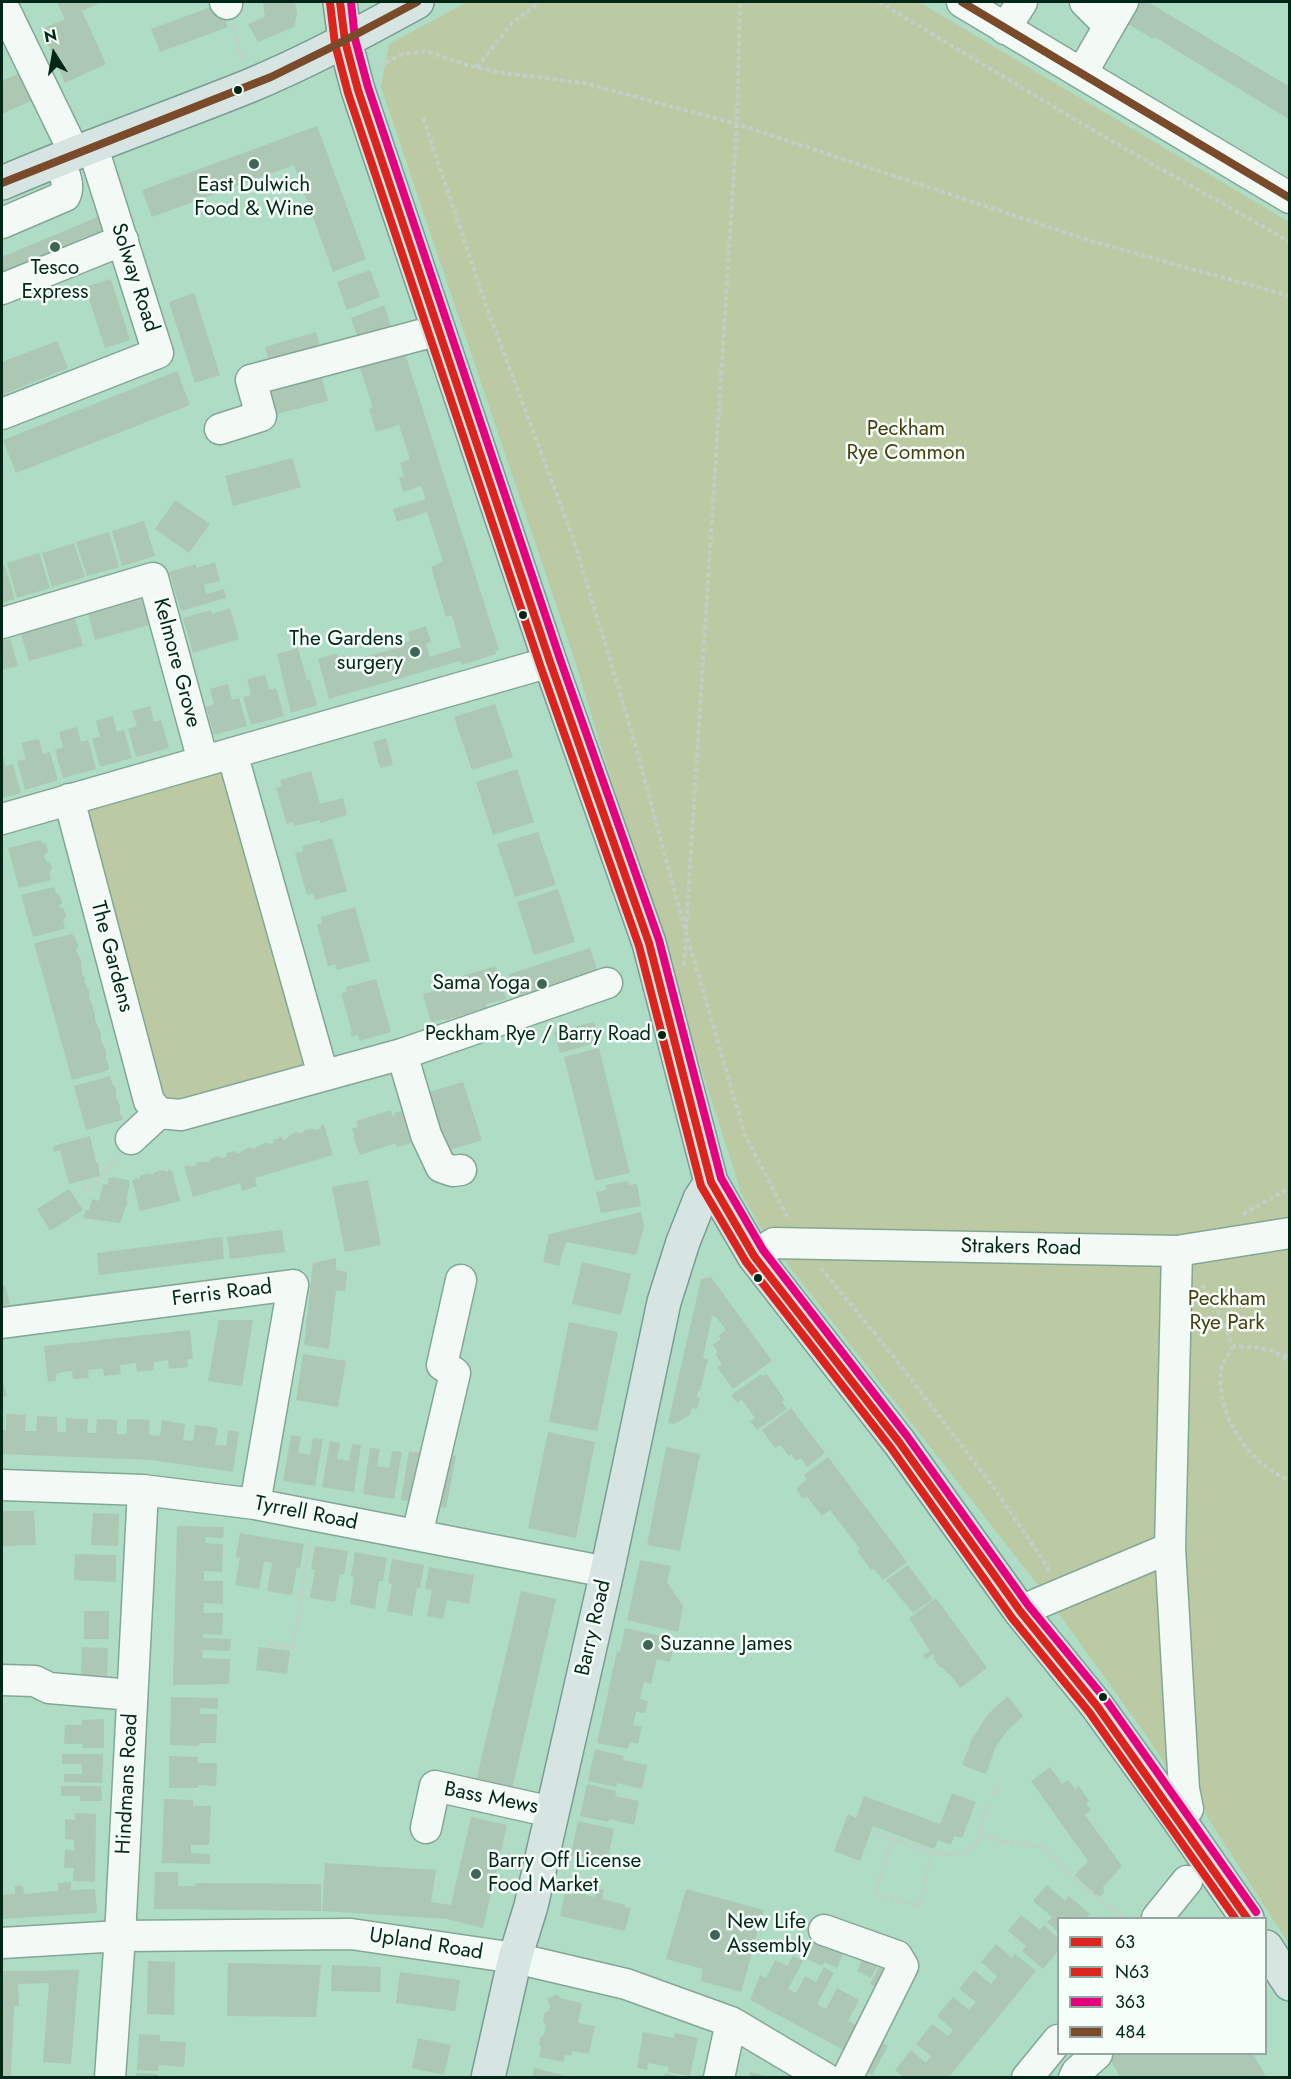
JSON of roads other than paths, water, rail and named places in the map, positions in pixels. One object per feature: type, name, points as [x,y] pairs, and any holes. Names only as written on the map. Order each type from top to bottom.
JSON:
[{"type":"main road","points":[[340,2],[345,41],[353,76],[550,663],[649,942],[711,1182],[754,1256],[899,1442],[1020,1611],[1097,1706],[1178,1817],[1246,1917]]},
{"type":"main road","points":[[2,183],[75,152],[249,86],[345,41],[417,2]]},
{"type":"main road","name":"Barry Road","points":[[488,2078],[515,1958],[531,1906],[607,1572],[664,1302],[683,1242],[700,1199],[711,1182]]},
{"type":"main road","points":[[1267,1949],[1290,1984]]},
{"type":"street","points":[[962,2],[1290,198]]},
{"type":"street","points":[[1005,28],[1022,2]]},
{"type":"street","points":[[1082,73],[1116,14],[1085,2]]},
{"type":"street","points":[[2,3],[75,152],[65,196],[2,223]]},
{"type":"street","name":"Solway Road","points":[[2,414],[158,354],[123,240],[75,152]]},
{"type":"street","points":[[2,289],[123,240]]},
{"type":"street","points":[[220,429],[261,416],[251,380],[439,330]]},
{"type":"street","name":"Kelmore Grove","points":[[2,623],[153,578],[203,761]]},
{"type":"street","points":[[2,819],[550,663]]},
{"type":"street","points":[[232,753],[323,1075]]},
{"type":"street","name":"The Gardens","points":[[69,799],[149,1101],[159,1113]]},
{"type":"street","points":[[132,1139],[159,1113],[181,1115],[402,1053],[607,983]]},
{"type":"street","points":[[402,1053],[426,1135],[441,1167],[453,1171],[461,1170]]},
{"type":"street","name":"Strakers Road","points":[[754,1256],[774,1243],[1177,1251],[1290,1233]]},
{"type":"street","points":[[1177,1251],[1170,1548],[1184,1789],[1188,1809]]},
{"type":"street","points":[[417,1535],[455,1372],[441,1365],[461,1280]]},
{"type":"street","name":"Ferris Road","points":[[2,1323],[293,1285],[255,1504]]},
{"type":"street","name":"Tyrrell Road","points":[[2,1485],[143,1490],[255,1504],[607,1572]]},
{"type":"street","name":"Hindmans Road","points":[[110,2078],[120,1936],[143,1490]]},
{"type":"street","points":[[1020,1611],[1170,1548]]},
{"type":"street","points":[[2,1680],[35,1682],[49,1688],[132,1695]]},
{"type":"street","name":"Bass Mews","points":[[426,1828],[435,1786],[552,1812]]},
{"type":"street","points":[[1158,1917],[1187,1881]]},
{"type":"street","points":[[824,1930],[897,1956],[903,1966],[847,2078]]},
{"type":"street","name":"Upland Road","points":[[2,1943],[120,1936],[351,1934],[515,1958],[626,1984],[731,2022],[825,2078]]},
{"type":"street","points":[[719,2078],[731,2022]]},
{"type":"street","points":[[1041,2073],[1057,2044]]},
{"type":"place","name":"East Dulwich Food & Wine","points":[[254,164]]},
{"type":"place","name":"Tesco Express","points":[[55,247]]},
{"type":"place","name":"The Gardens surgery","points":[[415,652]]},
{"type":"place","name":"Sama Yoga","points":[[542,984]]},
{"type":"place","name":"Peckham Rye / Barry Road","points":[[662,1035]]},
{"type":"place","name":"Suzanne James","points":[[648,1645]]},
{"type":"place","name":"Barry Off License Food Market","points":[[476,1874]]},
{"type":"place","name":"New Life Assembly","points":[[715,1935]]},
{"type":"park label","name":"Peckham Rye Common","points":[[906,442]]},
{"type":"park label","name":"Peckham Rye Park","points":[[1227,1312]]}]
